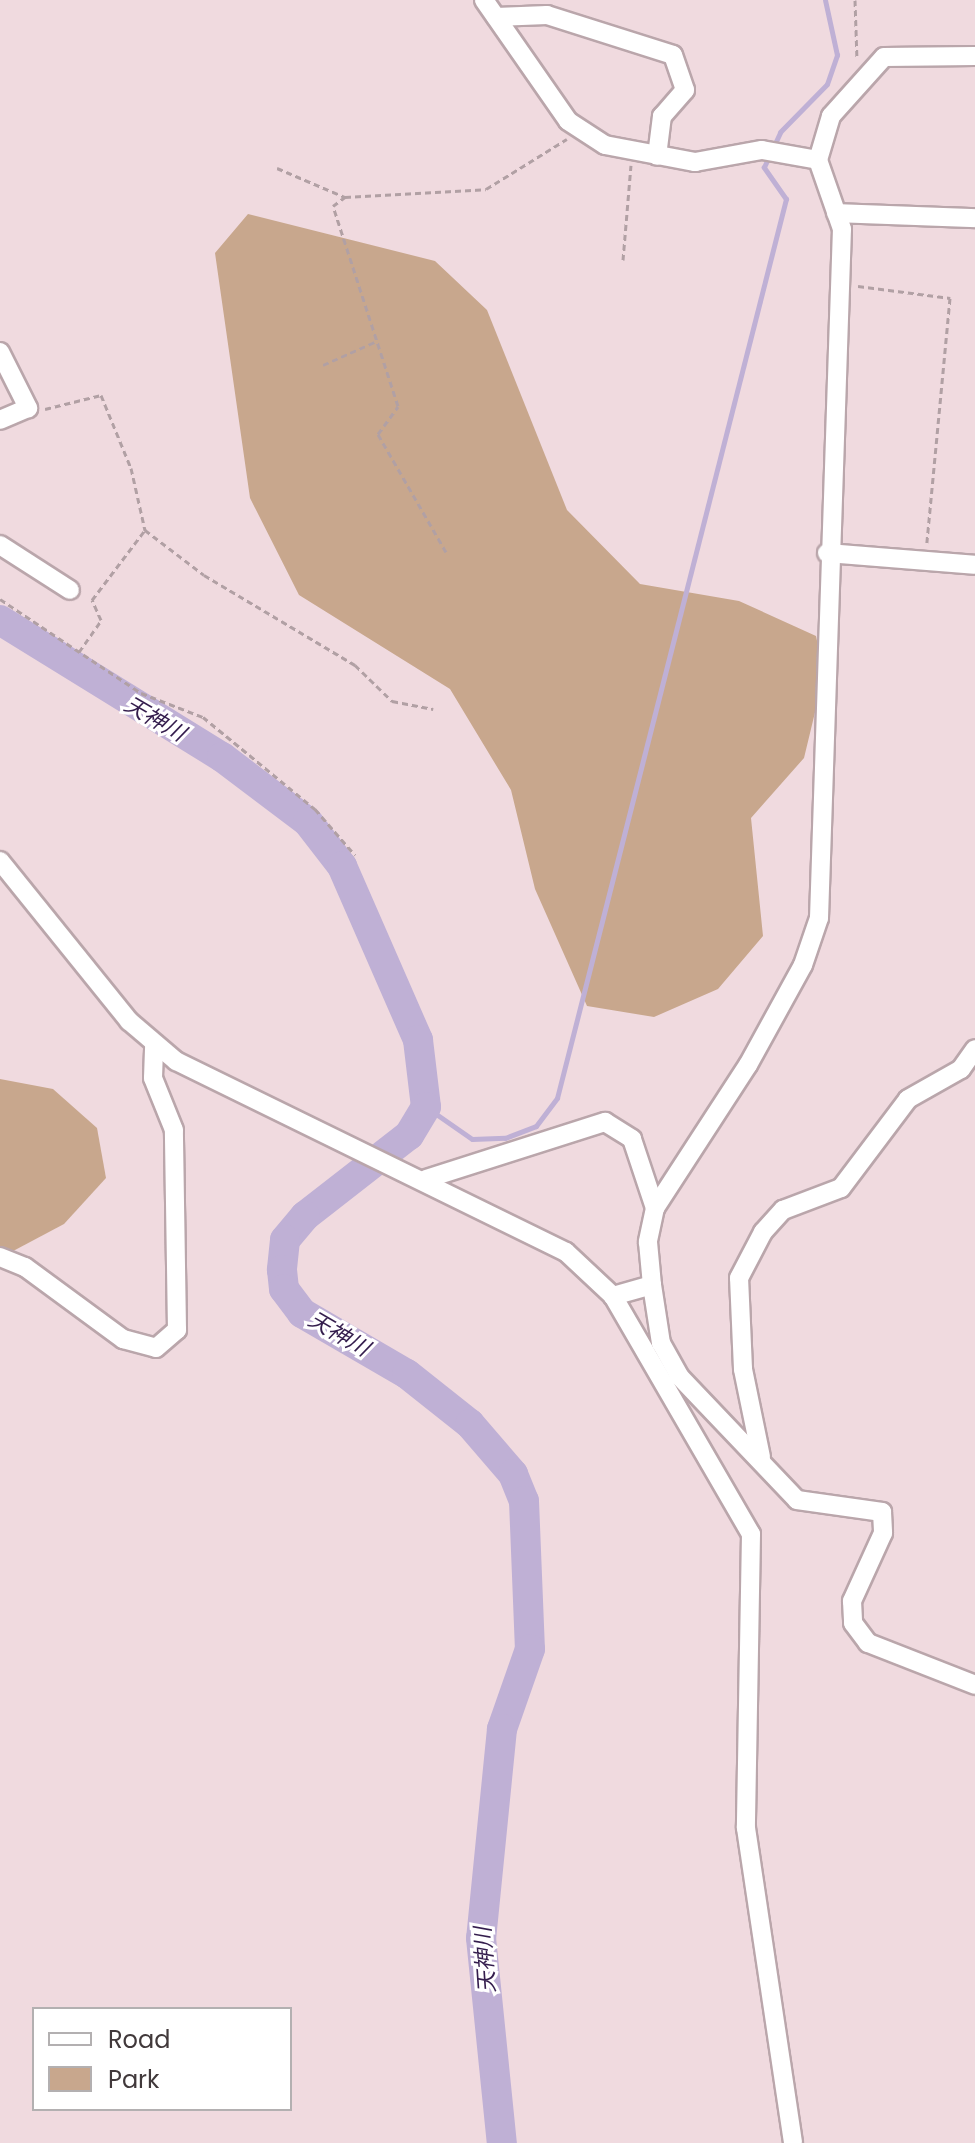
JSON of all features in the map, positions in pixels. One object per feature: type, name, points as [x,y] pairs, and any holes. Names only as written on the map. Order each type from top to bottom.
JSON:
[{"type":"street","points":[[488,5],[568,121],[630,153],[695,162],[762,150],[818,160]]},
{"type":"street","points":[[488,5],[547,15],[673,55],[685,90],[662,116],[657,156]]},
{"type":"street","points":[[975,56],[884,57],[855,83],[831,116],[818,160],[836,213],[841,284],[827,553],[819,918],[803,965],[748,1065],[655,1208],[648,1242],[661,1343],[679,1376],[797,1500],[882,1512],[883,1533],[852,1601],[853,1623],[878,1651],[975,1685]]},
{"type":"street","points":[[836,213],[975,218]]},
{"type":"street","points":[[0,352],[26,414],[0,420]]},
{"type":"street","points":[[0,545],[70,590]]},
{"type":"street","points":[[827,553],[975,565]]},
{"type":"street","points":[[0,861],[154,1045],[566,1252],[613,1296],[751,1534],[746,1828],[793,2143]]},
{"type":"street","points":[[0,1257],[25,1267],[123,1339],[156,1348],[177,1330],[174,1130],[153,1078],[154,1045]]},
{"type":"street","points":[[761,1463],[743,1369],[739,1278],[751,1255],[783,1210],[841,1188],[908,1099],[961,1069],[975,1049]]},
{"type":"street","points":[[426,1179],[605,1122],[632,1139],[655,1208]]},
{"type":"street","points":[[613,1296],[652,1285]]},
{"type":"path","points":[[855,0],[855,83]]},
{"type":"path","points":[[277,168],[345,197],[486,189],[581,129]]},
{"type":"path","points":[[623,260],[630,153]]},
{"type":"path","points":[[345,197],[333,206],[398,406],[378,434],[446,552]]},
{"type":"path","points":[[841,284],[950,298],[927,559]]},
{"type":"path","points":[[323,365],[377,341]]},
{"type":"path","points":[[26,414],[101,395],[131,468],[145,530],[204,575],[355,665],[392,701],[433,709]]},
{"type":"path","points":[[79,652],[101,620],[92,600],[145,530]]},
{"type":"path","points":[[0,599],[141,693],[203,717],[315,809],[355,855]]},
{"type":"green space","points":[[248,214],[435,261],[487,310],[567,510],[640,584],[739,601],[816,636],[824,675],[804,758],[751,818],[763,936],[718,989],[654,1017],[587,1006],[535,889],[511,790],[450,689],[299,595],[250,498],[215,253]]},
{"type":"green space","points":[[0,1079],[53,1089],[97,1128],[106,1178],[64,1224],[0,1258]]},
{"type":"waterway","points":[[426,1107],[472,1139],[505,1138],[536,1126],[557,1098],[786,199],[764,167],[780,132],[827,84],[837,55],[825,0]]},
{"type":"waterway","name":"天神川","points":[[0,620],[222,757],[308,822],[342,866],[418,1040],[426,1107],[409,1135],[305,1216],[285,1240],[282,1270],[284,1289],[302,1313],[407,1374],[470,1424],[513,1474],[524,1501],[530,1649],[502,1729],[481,1938],[502,2143]]}]
